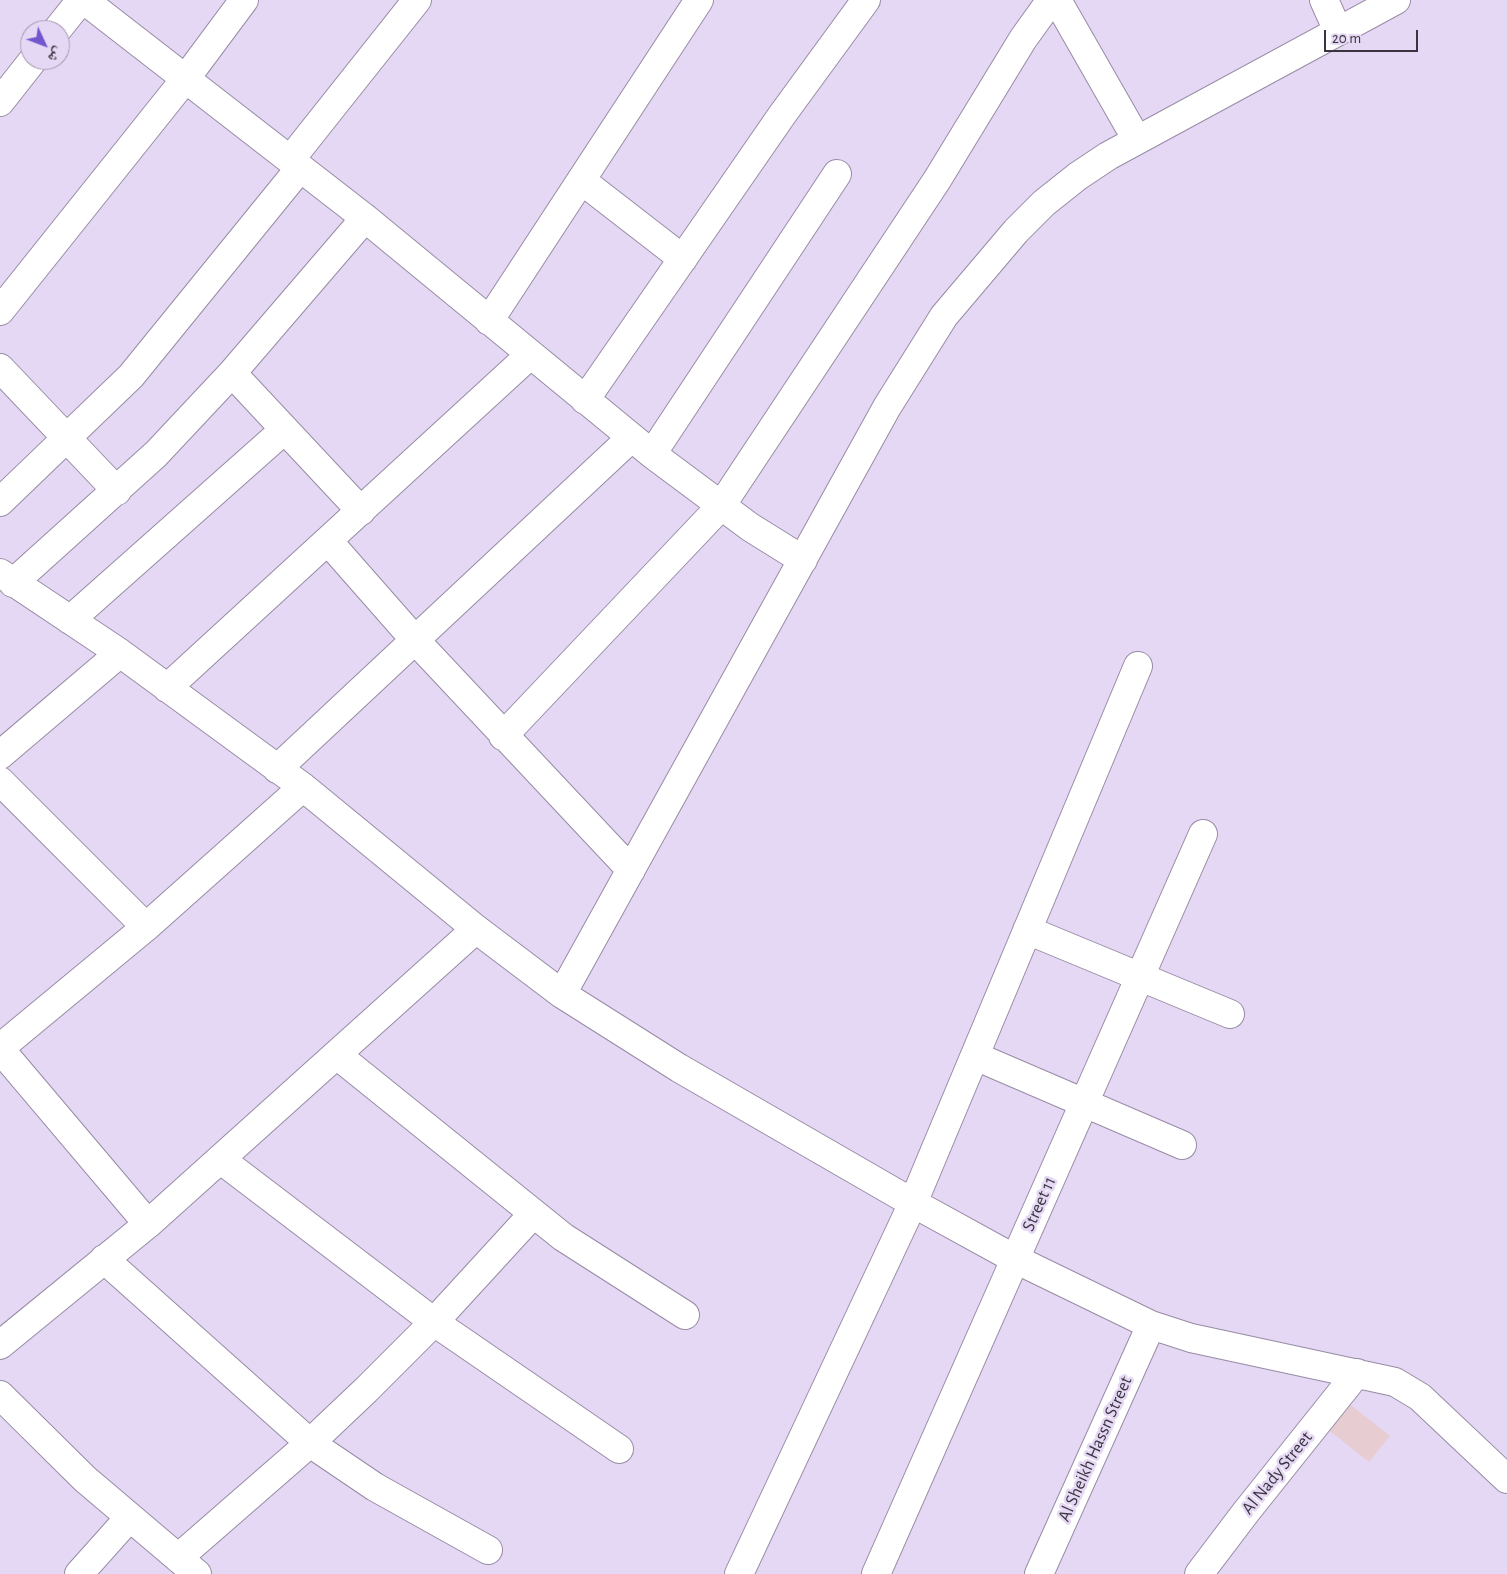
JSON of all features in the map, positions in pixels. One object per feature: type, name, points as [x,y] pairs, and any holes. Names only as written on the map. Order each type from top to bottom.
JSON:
[{"type":"street","points":[[65,20],[82,0],[186,78],[365,218],[631,438],[721,506],[803,560]]},
{"type":"street","points":[[0,311],[186,78],[244,0]]},
{"type":"street","points":[[0,502],[114,394],[153,351],[417,0]]},
{"type":"street","points":[[489,321],[699,0]]},
{"type":"street","points":[[585,400],[782,115],[866,0]]},
{"type":"street","points":[[503,736],[721,506],[937,180],[1023,39],[1051,0]]},
{"type":"street","points":[[1057,0],[1137,140]]},
{"type":"street","points":[[1324,0],[1338,31]]},
{"type":"street","points":[[562,994],[887,407],[944,316],[1016,231],[1044,203],[1078,176],[1137,140],[1396,0]]},
{"type":"street","points":[[0,102],[25,70]]},
{"type":"street","points":[[652,454],[837,174]]},
{"type":"street","points":[[581,180],[683,259]]},
{"type":"street","points":[[365,218],[232,373],[156,454],[117,491],[7,578],[120,653],[303,787],[476,929],[562,994],[679,1068],[913,1203],[1015,1259],[1151,1325],[1200,1340],[1395,1382],[1420,1396],[1507,1479]]},
{"type":"street","points":[[167,688],[530,355]]},
{"type":"street","points":[[0,368],[117,491]]},
{"type":"street","points":[[232,373],[361,511]]},
{"type":"street","points":[[70,620],[284,430]]},
{"type":"street","points":[[277,769],[631,438]]},
{"type":"street","points":[[328,541],[503,736],[631,870]]},
{"type":"street","points":[[0,755],[120,653]]},
{"type":"street","points":[[739,1574],[913,1203],[1138,666]]},
{"type":"street","points":[[0,781],[146,928]]},
{"type":"street","points":[[148,1224],[0,1049],[146,928],[303,787]]},
{"type":"street","name":"Street 11","points":[[876,1574],[1203,834]]},
{"type":"street","points":[[0,1345],[148,1224],[476,929]]},
{"type":"street","points":[[1027,930],[1230,1014]]},
{"type":"street","points":[[337,1055],[533,1214],[592,1257],[685,1315]]},
{"type":"street","points":[[975,1056],[1182,1145]]},
{"type":"street","points":[[220,1159],[434,1322],[619,1449]]},
{"type":"street","points":[[0,1396],[67,1462],[129,1518],[188,1566],[434,1322],[533,1214]]},
{"type":"street","points":[[104,1259],[310,1443],[375,1487],[488,1550]]},
{"type":"street","name":"Al Sheikh Hassn Street","points":[[1039,1574],[1151,1325]]},
{"type":"street","name":"Al Nady Street","points":[[1199,1574],[1357,1373]]},
{"type":"street","points":[[79,1574],[129,1518]]},
{"type":"shaded area","points":[[1347,1402],[1390,1436],[1369,1462],[1326,1428]]}]
